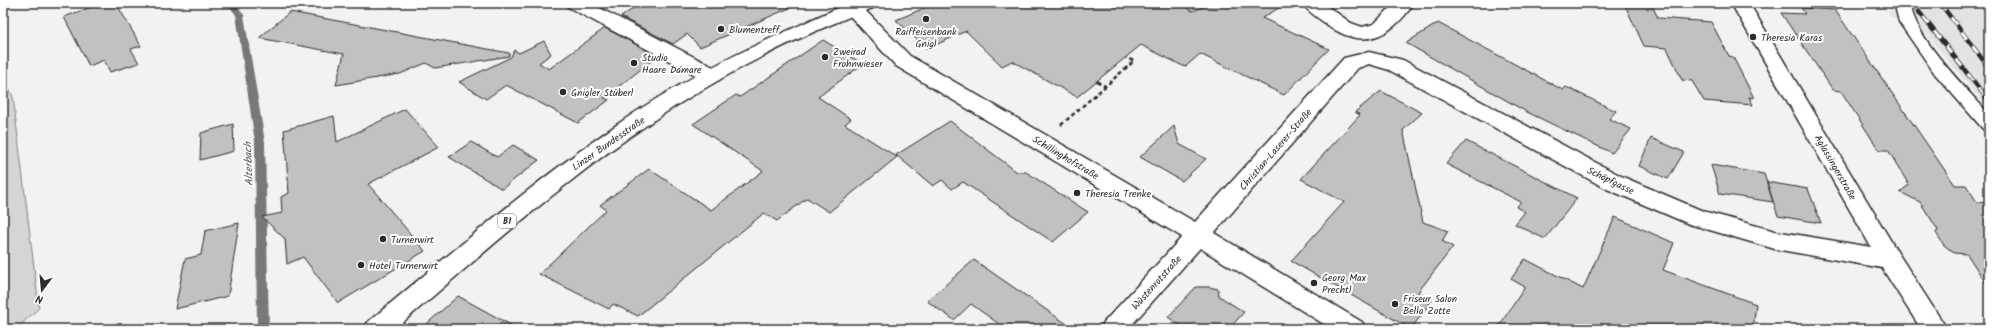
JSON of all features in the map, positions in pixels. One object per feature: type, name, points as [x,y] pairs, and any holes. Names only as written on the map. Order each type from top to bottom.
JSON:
[{"type":"street","points":[[575,3],[712,75]]},
{"type":"street","points":[[1311,3],[1344,28],[1365,34],[1382,27],[1404,3]]},
{"type":"street","name":"Aglassingerstraße","points":[[1740,3],[1890,260],[1934,329]]},
{"type":"street","name":"Linzer Bundesstraße","points":[[377,329],[565,173],[641,119],[712,75],[856,5]]},
{"type":"street","name":"Schillinghofstraße","points":[[856,5],[903,61],[1198,235],[1353,329]]},
{"type":"street","name":"Schöpfgasse","points":[[1350,63],[1370,58],[1396,65],[1615,183],[1697,218],[1775,240],[1890,260]]},
{"type":"street","name":"Christian-Laserer-Straße","points":[[1198,235],[1350,63]]},
{"type":"street","name":"Wüstenrotstraße","points":[[1113,329],[1198,235]]},
{"type":"lane","points":[[1908,3],[1903,6],[1907,22],[1941,70],[1989,126]]},
{"type":"path","points":[[1041,142],[1134,61],[1126,58]]},
{"type":"path","points":[[1097,82],[1105,86]]},
{"type":"shaded area","points":[[1889,3],[1989,3],[1989,110],[1923,30],[1889,16]]},
{"type":"shaded area","points":[[3,74],[13,97],[39,308],[16,329],[3,329]]},
{"type":"building","points":[[102,3],[116,3],[141,46],[131,49],[139,63],[110,72],[104,60],[89,66],[64,17]]},
{"type":"building","points":[[641,3],[801,3],[700,47],[687,34],[673,44],[621,17]]},
{"type":"building","points":[[936,3],[1176,3],[1193,11],[1213,3],[1287,3],[1262,18],[1329,49],[1284,95],[1200,54],[1185,67],[1141,45],[1077,97],[1012,61],[1002,66],[966,31],[927,49],[896,20]]},
{"type":"building","points":[[1624,3],[1651,3],[1658,18],[1711,22],[1729,56],[1733,57],[1754,98],[1749,97],[1753,105],[1704,101],[1692,81],[1682,80],[1667,48],[1644,46]]},
{"type":"building","points":[[1801,8],[1835,10],[1955,185],[1966,185],[1977,202],[1989,203],[1989,288],[1967,254],[1954,253],[1944,245],[1936,233],[1938,230],[1920,202],[1900,192],[1909,185],[1888,150],[1879,150],[1841,91],[1833,90],[1781,13],[1805,14]]},
{"type":"building","points":[[290,12],[509,53],[509,56],[435,68],[426,63],[400,74],[336,85],[344,54],[259,38]]},
{"type":"building","points":[[1438,23],[1563,90],[1566,87],[1616,111],[1609,119],[1631,129],[1612,153],[1525,111],[1406,43]]},
{"type":"building","points":[[605,28],[658,56],[604,98],[609,100],[578,123],[506,85],[486,99],[459,82],[511,57],[514,50],[519,53],[544,41],[551,54],[539,63],[549,69]]},
{"type":"building","points":[[823,40],[863,64],[818,97],[851,119],[845,124],[897,157],[829,212],[807,198],[777,221],[764,213],[638,316],[613,304],[609,309],[539,274],[606,210],[600,205],[649,169],[711,210],[763,171],[693,124],[736,95],[740,97]]},
{"type":"building","points":[[1381,91],[1422,113],[1403,130],[1423,222],[1448,231],[1442,241],[1453,247],[1418,292],[1432,300],[1411,329],[1291,261],[1344,202],[1301,179],[1360,115],[1355,112]]},
{"type":"building","points":[[405,109],[439,147],[368,184],[425,251],[338,303],[303,257],[287,264],[285,239],[262,217],[282,213],[281,197],[289,193],[284,130],[334,116],[337,142]]},
{"type":"building","points":[[950,121],[1017,172],[1026,172],[1088,212],[1053,242],[963,182],[952,189],[942,180],[933,186],[896,155]]},
{"type":"building","points":[[233,124],[234,151],[200,160],[201,133]]},
{"type":"building","points":[[1174,126],[1179,144],[1206,159],[1182,181],[1140,157]]},
{"type":"building","points":[[1651,138],[1684,152],[1668,179],[1639,166]]},
{"type":"building","points":[[1466,141],[1577,198],[1545,239],[1515,224],[1525,212],[1516,207],[1521,202],[1446,164]]},
{"type":"building","points":[[471,142],[497,157],[513,145],[539,160],[502,189],[449,157]]},
{"type":"building","points":[[1711,165],[1764,174],[1773,202],[1720,194]]},
{"type":"building","points":[[1767,182],[1808,189],[1821,223],[1778,216]]},
{"type":"building","points":[[1615,217],[1674,243],[1663,270],[1756,304],[1753,329],[1497,329],[1525,287],[1511,279],[1525,259],[1583,289]]},
{"type":"building","points":[[239,223],[228,296],[175,309],[185,259],[201,255],[205,231]]},
{"type":"building","points":[[974,260],[1074,329],[1006,329],[971,304],[954,320],[927,301]]},
{"type":"building","points":[[1196,287],[1218,289],[1219,296],[1244,312],[1229,329],[1185,329],[1168,317]]},
{"type":"building","points":[[458,296],[518,329],[421,329]]},
{"type":"waterway","name":"Alterbach","points":[[231,3],[240,15],[260,142],[263,329]]},
{"type":"railway","points":[[1912,3],[1989,101]]},
{"type":"railway","points":[[1940,3],[1989,68]]},
{"type":"place","name":"Raiffeisenbank Gnigl","points":[[926,19]]},
{"type":"place","name":"Blumentreff","points":[[721,29]]},
{"type":"place","name":"Theresia Karas","points":[[1753,37]]},
{"type":"place","name":"Zweirad Frohnwieser","points":[[825,57]]},
{"type":"place","name":"Studio Haare Dámare","points":[[634,63]]},
{"type":"place","name":"Gnigler Stüberl","points":[[563,92]]},
{"type":"place","name":"Theresia Trenke","points":[[1077,193]]},
{"type":"place","name":"Turnerwirt","points":[[383,239]]},
{"type":"place","name":"Hotel Turnerwirt","points":[[361,265]]},
{"type":"place","name":"Georg Max Prechtl","points":[[1314,283]]},
{"type":"place","name":"Friseur Salon Bella Zotte","points":[[1395,304]]}]
